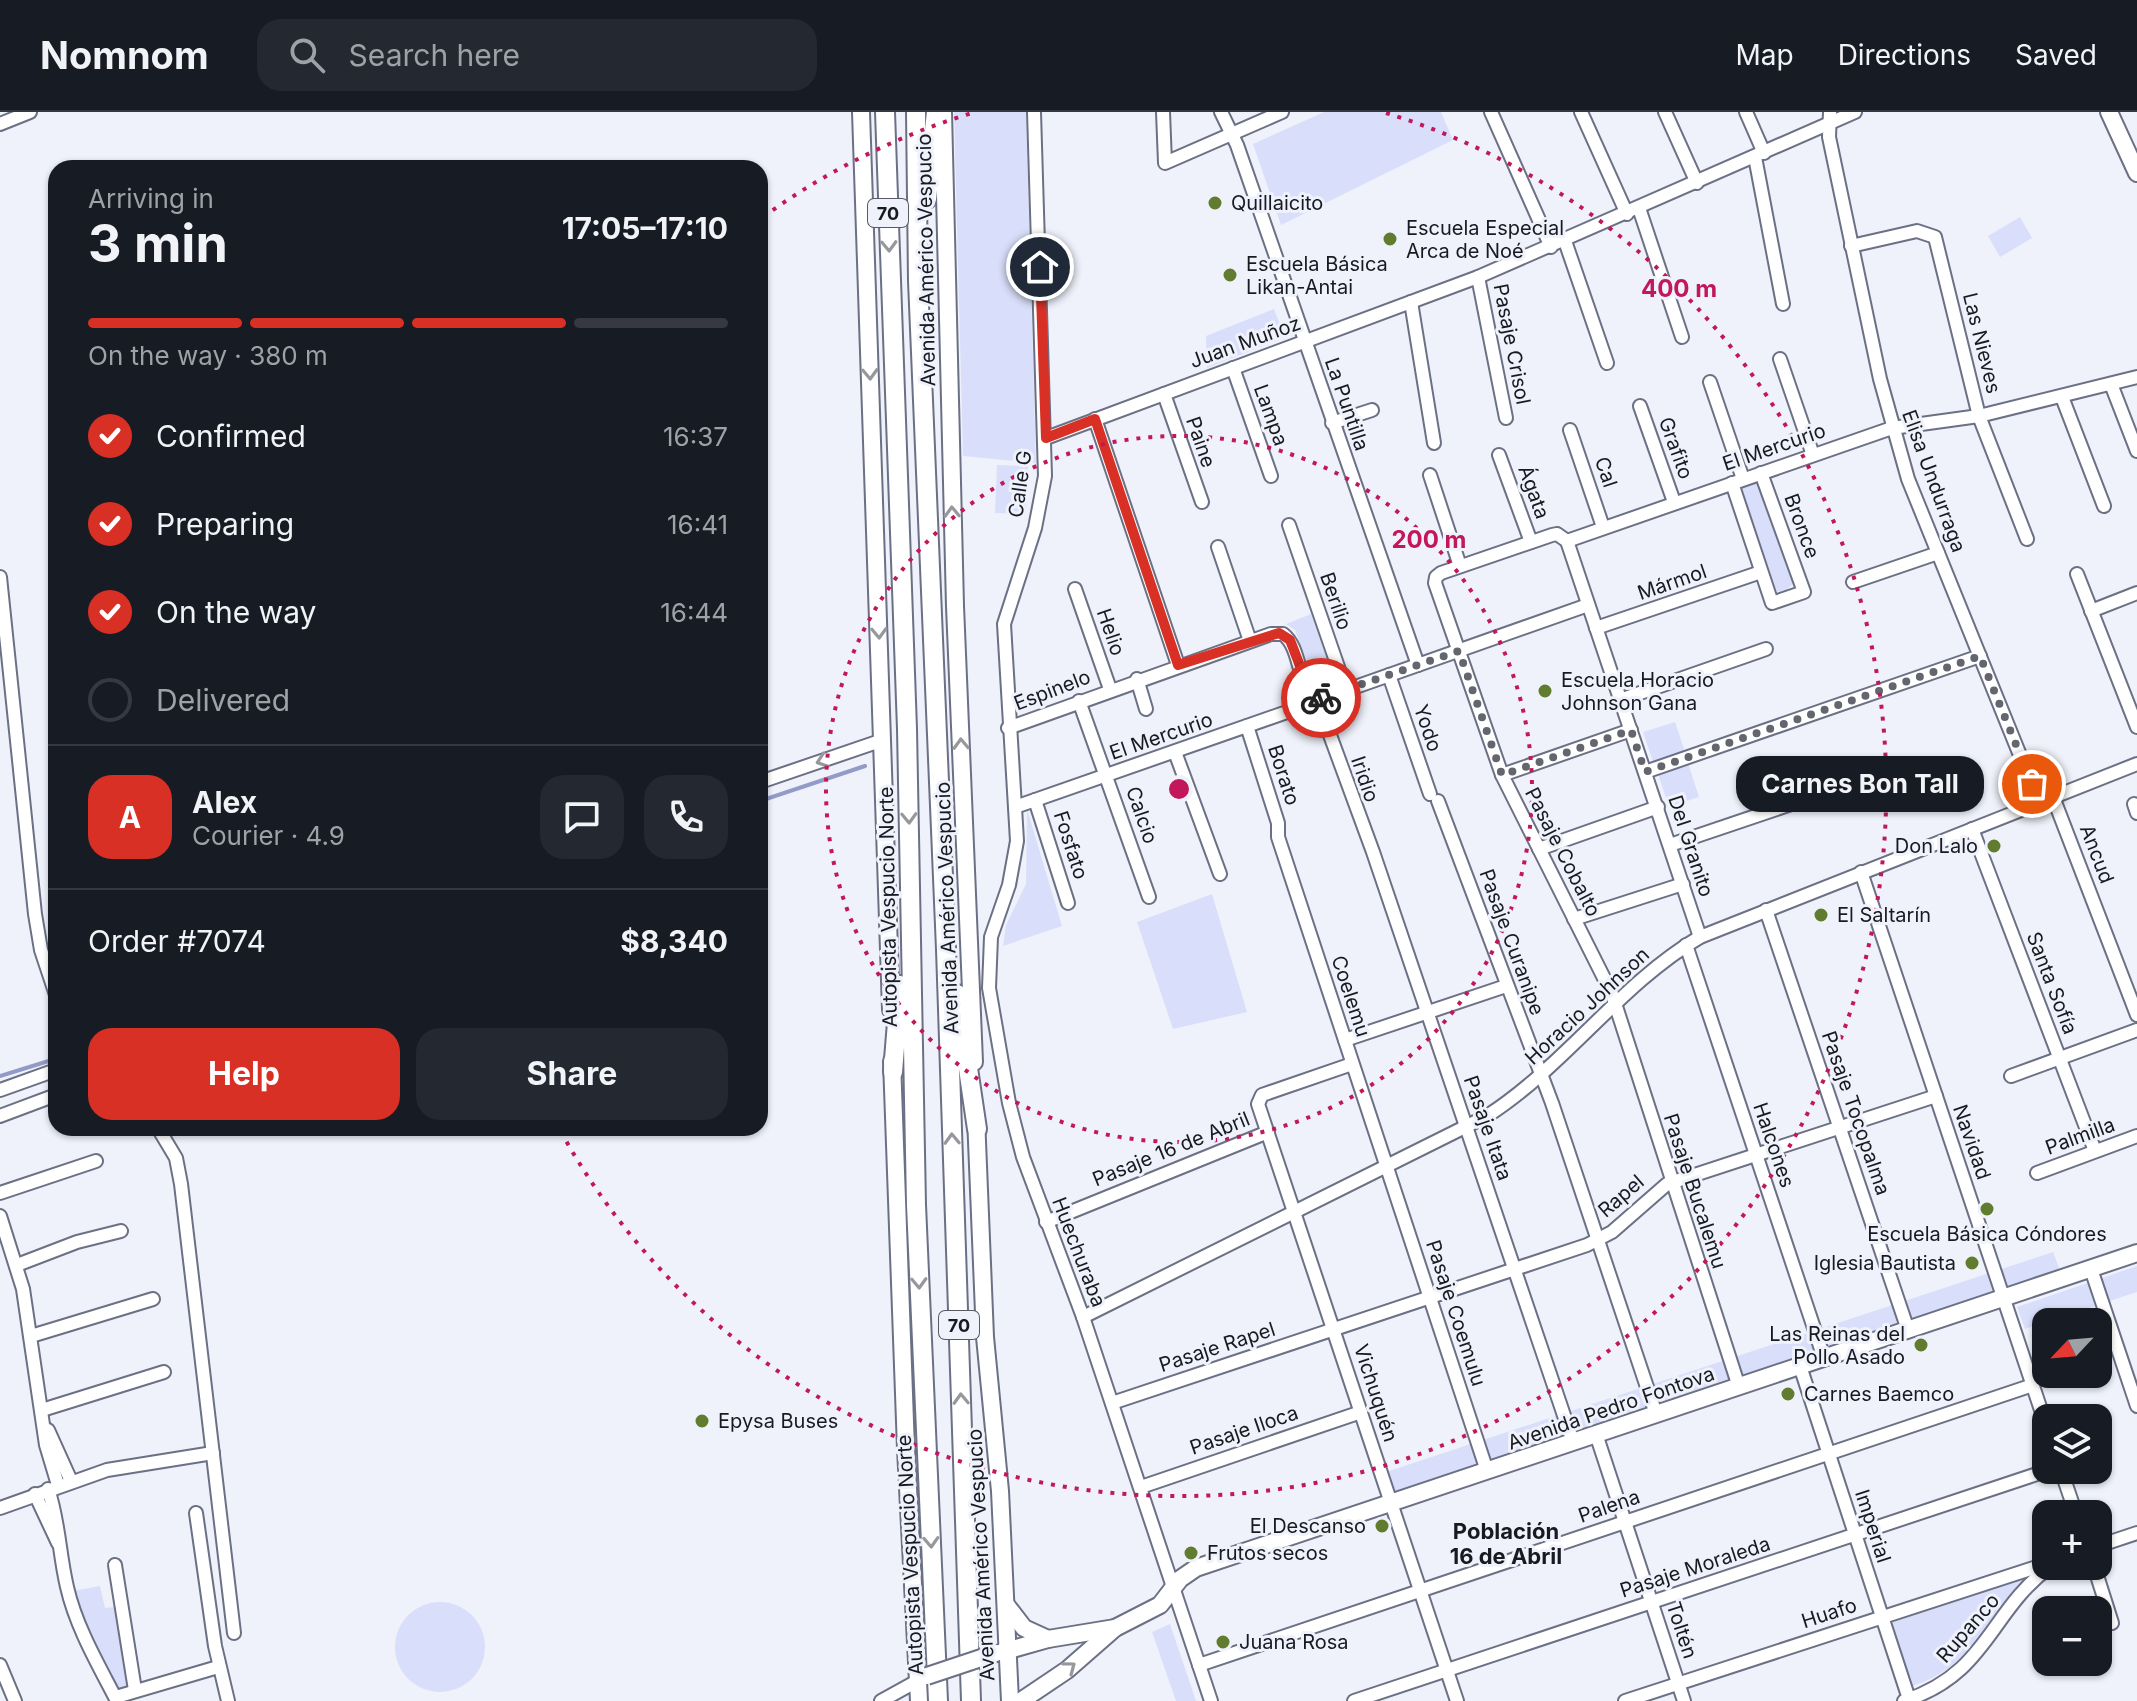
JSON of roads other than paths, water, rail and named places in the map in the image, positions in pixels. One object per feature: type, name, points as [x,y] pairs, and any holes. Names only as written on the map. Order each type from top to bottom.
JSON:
[{"type":"highway","name":"Autopista Vespucio Norte","points":[[885,112],[910,850],[916,1205],[938,1701]]},
{"type":"highway","name":"70","points":[[916,112],[918,281],[946,949],[971,1701]]},
{"type":"highway","points":[[918,281],[936,112]]},
{"type":"highway","points":[[893,1072],[910,850]]},
{"type":"highway","points":[[946,949],[961,1018],[977,1129]]},
{"type":"main road","points":[[861,112],[907,1479],[923,1678],[919,1701]]},
{"type":"main road","name":"Avenida Américo Vespucio","points":[[943,112],[955,606],[985,1337],[998,1463],[1006,1605],[1003,1651],[1010,1701]]},
{"type":"main road","points":[[2109,112],[2137,173]]},
{"type":"main road","name":"Avenida Pedro Fontova","points":[[1021,1701],[1067,1670],[1115,1628],[1160,1605],[1180,1579],[1196,1568],[2137,1253]]},
{"type":"main road","points":[[1006,1605],[1024,1628],[1048,1639]]},
{"type":"main road","name":"Avenida Pedro Fontova","points":[[923,1678],[1048,1639],[1115,1628]]},
{"type":"street","points":[[0,124],[30,112]]},
{"type":"street","name":"Calle G","points":[[1015,807],[1004,624],[1040,509],[1046,438],[1034,112]]},
{"type":"street","points":[[1163,112],[1165,163],[1282,112]]},
{"type":"street","name":"La Puntilla","points":[[1221,112],[1232,135],[1418,665]]},
{"type":"street","points":[[1491,112],[1551,247]]},
{"type":"street","points":[[1581,112],[1633,211],[1682,337]]},
{"type":"street","points":[[1665,112],[1697,183]]},
{"type":"street","points":[[1746,112],[1760,155],[1783,304]]},
{"type":"street","name":"Juan Muñoz","points":[[1046,438],[1478,277],[1760,155],[1830,118],[1855,112]]},
{"type":"street","name":"Elisa Undurraga","points":[[1830,118],[1851,246],[1892,428],[1938,553],[2039,802]]},
{"type":"street","name":"Las Nieves","points":[[1851,246],[1917,231],[1927,231],[1935,237],[1979,416],[2027,539]]},
{"type":"street","points":[[1565,241],[1607,363]]},
{"type":"street","name":"Pasaje Crisol","points":[[1478,277],[1506,418]]},
{"type":"street","points":[[1411,302],[1434,443]]},
{"type":"street","points":[[1780,359],[1813,455]]},
{"type":"street","name":"Lampa","points":[[1233,368],[1271,476]]},
{"type":"street","name":"El Mercurio","points":[[1436,577],[1557,534],[1567,541],[1892,428],[1979,416],[2137,377]]},
{"type":"street","points":[[1710,382],[1761,572]]},
{"type":"street","points":[[2111,384],[2137,451]]},
{"type":"street","name":"Paine","points":[[1164,394],[1202,502]]},
{"type":"street","points":[[2062,397],[2104,506]]},
{"type":"street","name":"Grafito","points":[[1640,406],[1674,502]]},
{"type":"street","points":[[1332,423],[1372,410]]},
{"type":"street","points":[[1095,419],[1178,665]]},
{"type":"street","name":"Cal","points":[[1570,430],[1603,527]]},
{"type":"street","name":"Ágata","points":[[1499,455],[1531,542]]},
{"type":"street","name":"Bronce","points":[[1761,473],[1804,592],[1772,603],[1761,572]]},
{"type":"street","points":[[1430,475],[1460,566]]},
{"type":"street","name":"Berilio","points":[[1289,525],[1346,690]]},
{"type":"street","name":"Del Granito","points":[[1567,541],[1700,937]]},
{"type":"street","points":[[1218,547],[1250,641]]},
{"type":"street","points":[[1853,582],[1938,553]]},
{"type":"street","name":"Mármol","points":[[1596,628],[1761,572]]},
{"type":"street","points":[[2077,574],[2137,727]]},
{"type":"street","points":[[0,577],[35,914],[48,971]]},
{"type":"street","name":"Pasaje Cobalto","points":[[1436,577],[1502,775],[1615,1007]]},
{"type":"street","name":"Helio","points":[[1075,589],[1110,689]]},
{"type":"street","points":[[2091,611],[2137,593]]},
{"type":"street","name":"El Mercurio","points":[[1015,807],[1307,705],[1316,697],[1346,690],[1588,605]]},
{"type":"street","points":[[1110,689],[1275,633],[1287,636],[1308,689],[1316,697]]},
{"type":"street","points":[[1620,700],[1766,649]]},
{"type":"street","points":[[1645,772],[1820,714],[1980,656]]},
{"type":"street","name":"Yodo","points":[[1389,675],[1434,798]]},
{"type":"street","points":[[1137,679],[1146,709]]},
{"type":"street","name":"Espinelo","points":[[1008,728],[1110,689]]},
{"type":"street","name":"Iridio","points":[[1316,697],[1361,828]]},
{"type":"street","name":"Calcio","points":[[1079,701],[1108,775],[1149,897]]},
{"type":"street","name":"Borato","points":[[1247,726],[1278,823],[1278,837]]},
{"type":"street","points":[[1502,775],[1631,730]]},
{"type":"street","points":[[768,779],[883,740]]},
{"type":"street","points":[[1175,752],[1220,874]]},
{"type":"street","name":"Horacio Johnson","points":[[1083,1317],[1467,1128],[1540,1077],[1615,1007],[1686,945],[1700,937],[2137,764]]},
{"type":"street","points":[[1670,845],[1812,797]]},
{"type":"street","name":"Ancud","points":[[2053,797],[2137,1015]]},
{"type":"street","name":"Pasaje Curanipe","points":[[1434,798],[1540,1077],[1656,1414]]},
{"type":"street","name":"Fosfato","points":[[1035,800],[1068,903]]},
{"type":"street","name":"Huechuraba","points":[[1015,807],[1015,859],[991,937],[988,973],[1011,1115],[1046,1222],[1083,1317],[1211,1701]]},
{"type":"street","points":[[1539,849],[1658,807]]},
{"type":"street","name":"Pasaje Itata","points":[[1361,828],[1373,852],[1573,1442]]},
{"type":"street","name":"Santa Sofía","points":[[1972,829],[2095,1151]]},
{"type":"street","name":"Coelemu","points":[[1278,837],[1386,1168]]},
{"type":"street","name":"Navidad","points":[[1861,872],[2032,1382]]},
{"type":"street","points":[[1574,919],[1683,884]]},
{"type":"street","name":"Pasaje Tocopalma","points":[[1766,910],[1908,1330]]},
{"type":"street","name":"Halcones","points":[[1686,945],[1824,1358]]},
{"type":"street","points":[[1345,1040],[1506,986]]},
{"type":"street","name":"Pasaje Bucalemu","points":[[1615,1007],[1739,1387]]},
{"type":"street","points":[[2011,1076],[2137,1030]]},
{"type":"street","name":"Pasaje 16 de Abril","points":[[1259,1098],[1352,1064]]},
{"type":"street","points":[[0,1090],[48,1073]]},
{"type":"street","name":"Rapel","points":[[1334,1330],[1598,1241],[1671,1183],[1936,1096]]},
{"type":"street","points":[[0,1116],[48,1098]]},
{"type":"street","name":"Vichuquén","points":[[1259,1098],[1457,1701]]},
{"type":"street","name":"Pasaje 16 de Abril","points":[[1046,1222],[1268,1132]]},
{"type":"street","points":[[163,1136],[176,1158],[181,1184],[234,1633]]},
{"type":"street","name":"Palmilla","points":[[2037,1173],[2137,1136]]},
{"type":"street","points":[[0,1193],[96,1161]]},
{"type":"street","name":"Pasaje Coemulu","points":[[1386,1168],[1487,1471]]},
{"type":"street","points":[[0,1216],[17,1265],[31,1336],[46,1427],[58,1543],[70,1601],[107,1687],[116,1699],[135,1690],[218,1667]]},
{"type":"street","points":[[17,1265],[77,1242],[121,1231]]},
{"type":"street","points":[[2091,1269],[2137,1406]]},
{"type":"street","points":[[31,1336],[153,1299]]},
{"type":"street","name":"Pasaje Rapel","points":[[1112,1403],[1334,1330]]},
{"type":"street","name":"Imperial","points":[[1800,1366],[1906,1700]]},
{"type":"street","points":[[42,1410],[164,1372]]},
{"type":"street","name":"Palena","points":[[1199,1665],[2032,1385]]},
{"type":"street","name":"Pasaje Iloca","points":[[1141,1487],[1361,1412]]},
{"type":"street","points":[[46,1427],[71,1481]]},
{"type":"street","name":"Toltén","points":[[1596,1434],[1684,1701]]},
{"type":"street","points":[[0,1508],[53,1487],[133,1463],[213,1453]]},
{"type":"street","name":"Pasaje Moraleda","points":[[1354,1701],[2032,1476]]},
{"type":"street","points":[[35,1494],[58,1543]]},
{"type":"street","points":[[196,1513],[218,1667],[228,1701]]},
{"type":"street","points":[[2112,1541],[2137,1533]]},
{"type":"street","points":[[115,1565],[135,1690]]},
{"type":"street","name":"Huafo","points":[[1625,1701],[2032,1570]]},
{"type":"street","name":"Rupanco","points":[[1906,1700],[1940,1687],[1964,1668],[2034,1580]]},
{"type":"street","points":[[0,1665],[15,1701]]},
{"type":"street","name":"Avenida Pedro Fontova","points":[[881,1701],[923,1678]]},
{"type":"waterway","points":[[768,798],[865,766]]},
{"type":"waterway","points":[[0,1076],[48,1061]]},
{"type":"place","name":"Quillaicito","points":[[1215,203]]},
{"type":"place","name":"Escuela Especial Arca de Noé","points":[[1390,239]]},
{"type":"place","name":"Escuela Básica Likan-Antai","points":[[1230,275]]},
{"type":"place","name":"Escuela Horacio Johnson Gana","points":[[1545,691]]},
{"type":"place","name":"Carnes Bon Tall","points":[[2032,784]]},
{"type":"place","name":"Don Lalo","points":[[1994,846]]},
{"type":"place","name":"El Saltarín","points":[[1821,915]]},
{"type":"place","name":"Escuela Básica Cóndores","points":[[1987,1209]]},
{"type":"place","name":"Iglesia Bautista","points":[[1972,1263]]},
{"type":"place","name":"Las Reinas del Pollo Asado","points":[[1921,1345]]},
{"type":"place","name":"Carnes Baemco","points":[[1788,1394]]},
{"type":"place","name":"Epysa Buses","points":[[702,1421]]},
{"type":"place","name":"El Descanso","points":[[1382,1526]]},
{"type":"place","name":"Frutos secos","points":[[1191,1553]]},
{"type":"place","name":"Juana Rosa","points":[[1223,1642]]},
{"type":"district","name":"Población 16 de Abril","points":[[1506,1544]]}]
